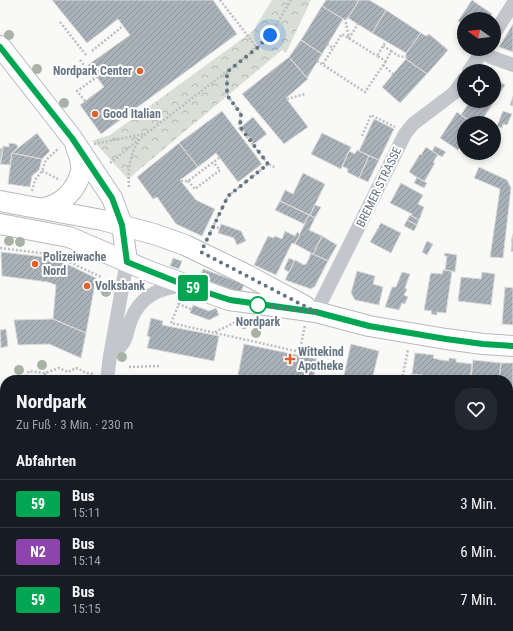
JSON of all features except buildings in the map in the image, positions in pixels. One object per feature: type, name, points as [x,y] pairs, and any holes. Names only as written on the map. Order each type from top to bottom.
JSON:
[{"type":"main road","points":[[0,46],[75,142],[112,198],[122,225],[127,262]]},
{"type":"main road","points":[[38,207],[58,204],[66,198],[74,188],[81,171],[79,154],[75,142]]},
{"type":"main road","points":[[0,201],[38,207],[122,225],[160,236],[201,252],[310,320]]},
{"type":"main road","points":[[0,224],[69,237],[187,286],[230,300],[310,320],[369,326],[411,334],[483,344],[513,346]]},
{"type":"street","points":[[501,23],[513,4]]},
{"type":"street","points":[[490,56],[513,65]]},
{"type":"street","name":"BREMER STRASSE","points":[[310,320],[406,132],[413,124],[448,98],[457,89]]},
{"type":"street","points":[[108,375],[127,262]]},
{"type":"street","points":[[110,356],[123,344],[127,336],[130,321],[140,302],[150,294],[163,288],[187,286]]},
{"type":"path","points":[[220,0],[257,48]]},
{"type":"path","points":[[110,163],[257,48],[270,35],[291,0]]},
{"type":"path","points":[[345,18],[349,38]]},
{"type":"path","points":[[60,22],[86,55]]},
{"type":"path","points":[[349,38],[358,24]]},
{"type":"path","points":[[92,51],[124,26]]},
{"type":"path","points":[[323,64],[342,34],[386,61]]},
{"type":"path","points":[[377,56],[386,41]]},
{"type":"path","points":[[327,44],[333,48]]},
{"type":"path","points":[[383,46],[399,56],[406,57]]},
{"type":"path","points":[[317,61],[365,92],[392,51]]},
{"type":"path","points":[[80,60],[96,78],[77,91],[85,101]]},
{"type":"path","points":[[383,65],[393,74]]},
{"type":"path","points":[[227,72],[227,95],[241,114],[240,127],[268,164],[276,168]]},
{"type":"path","points":[[287,99],[306,94]]},
{"type":"path","points":[[362,136],[371,115],[406,132]]},
{"type":"path","points":[[38,207],[35,180],[42,171],[46,160],[75,142],[118,140],[146,134]]},
{"type":"path","points":[[129,187],[129,165],[136,144],[142,137]]},
{"type":"path","points":[[181,181],[188,181],[219,158]]},
{"type":"path","points":[[188,181],[195,189],[220,170],[213,162]]},
{"type":"path","points":[[201,252],[228,196],[268,164]]},
{"type":"path","points":[[213,226],[219,228]]},
{"type":"path","points":[[0,248],[55,255],[101,277]]},
{"type":"path","points":[[187,286],[171,323],[296,351],[300,349],[310,320]]},
{"type":"path","points":[[178,304],[192,309]]},
{"type":"path","points":[[214,332],[248,316],[250,304]]},
{"type":"path","points":[[403,375],[411,334]]},
{"type":"path","points":[[129,367],[159,366]]},
{"type":"path","points":[[27,375],[29,371],[45,373],[59,368],[68,372],[76,368],[87,373]]},
{"type":"green space","points":[[272,0],[311,0],[286,53],[282,50],[128,179],[92,141],[110,135],[253,31]]},
{"type":"bus line","name":"59","points":[[0,47],[72,138],[112,198],[122,225],[126,243],[127,262],[187,286],[230,300],[316,312],[369,326],[446,339],[513,346]]},
{"type":"place","name":"Nordpark Center","points":[[140,71]]},
{"type":"place","name":"Good Italian","points":[[95,114]]},
{"type":"place","name":"Polizeiwache Nord","points":[[35,264]]},
{"type":"place","name":"Volksbank","points":[[87,286]]},
{"type":"place","name":"Nordpark","points":[[258,305]]},
{"type":"place","name":"Wittekind Apotheke","points":[[290,359]]},
{"type":"route","points":[[258,305],[316,312],[201,252],[228,196],[268,164],[240,127],[241,114],[227,95],[227,72],[257,48],[270,35]]}]
